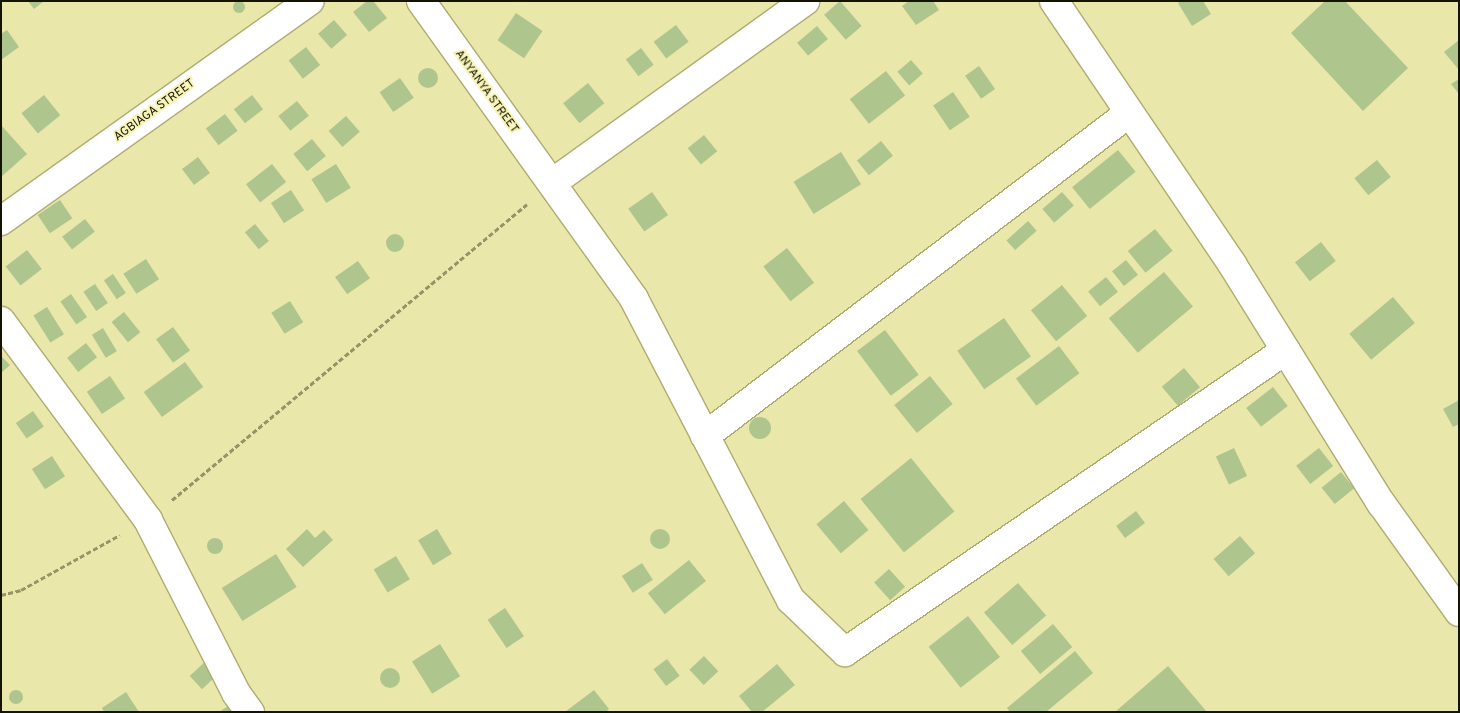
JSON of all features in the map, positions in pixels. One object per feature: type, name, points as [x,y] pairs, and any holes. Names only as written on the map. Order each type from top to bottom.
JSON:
[{"type":"street","name":"AGBIAGA STREET","points":[[1,221],[309,1]]},
{"type":"street","name":"ANYANYA STREET","points":[[420,1],[634,300],[791,600],[846,652],[1286,350]]},
{"type":"street","points":[[552,183],[805,1]]},
{"type":"street","points":[[1054,1],[1232,264],[1380,503],[1459,612]]},
{"type":"street","points":[[705,436],[1129,113]]},
{"type":"street","points":[[1,321],[148,520],[236,693],[250,712]]},
{"type":"path","points":[[1,595],[21,590],[148,520],[552,183]]},
{"type":"building","points":[[28,1],[44,1],[34,9]]},
{"type":"building","points":[[237,1],[241,1],[245,7],[241,13],[237,13],[233,9],[233,5]]},
{"type":"building","points":[[367,1],[373,1],[387,18],[369,32],[353,12]]},
{"type":"building","points":[[840,1],[862,26],[846,40],[824,15]]},
{"type":"building","points":[[909,1],[933,1],[939,10],[916,25],[902,6]]},
{"type":"building","points":[[1181,1],[1203,1],[1211,14],[1192,26],[1178,3]]},
{"type":"building","points":[[1325,1],[1345,1],[1408,68],[1363,111],[1291,33]]},
{"type":"building","points":[[516,13],[543,31],[524,58],[498,40]]},
{"type":"building","points":[[334,20],[347,35],[331,49],[318,34]]},
{"type":"building","points":[[676,25],[689,42],[666,59],[654,42]]},
{"type":"building","points":[[817,26],[828,39],[808,56],[797,43]]},
{"type":"building","points":[[7,30],[19,47],[1,60],[1,34]]},
{"type":"building","points":[[1459,40],[1459,70],[1444,52]]},
{"type":"building","points":[[306,47],[320,65],[303,79],[289,61]]},
{"type":"building","points":[[641,48],[654,65],[638,76],[626,59]]},
{"type":"building","points":[[911,60],[923,74],[909,85],[897,72]]},
{"type":"building","points":[[979,66],[995,89],[981,99],[965,76]]},
{"type":"building","points":[[428,68],[435,71],[438,78],[435,85],[428,88],[421,85],[418,78],[421,71]]},
{"type":"building","points":[[886,71],[905,95],[869,124],[850,99]]},
{"type":"building","points":[[400,78],[414,98],[393,112],[380,92]]},
{"type":"building","points":[[1459,79],[1459,94],[1451,84]]},
{"type":"building","points":[[588,83],[604,103],[579,123],[563,103]]},
{"type":"building","points":[[953,92],[970,117],[950,130],[933,105]]},
{"type":"building","points":[[44,95],[60,115],[38,133],[21,113]]},
{"type":"building","points":[[252,95],[263,109],[245,123],[234,109]]},
{"type":"building","points":[[297,101],[309,116],[290,131],[278,116]]},
{"type":"building","points":[[225,114],[238,131],[218,145],[206,128]]},
{"type":"building","points":[[346,116],[360,132],[342,147],[329,131]]},
{"type":"building","points":[[1,125],[27,154],[1,177]]},
{"type":"building","points":[[704,135],[717,151],[701,165],[688,148]]},
{"type":"building","points":[[312,139],[326,156],[307,171],[293,154]]},
{"type":"building","points":[[881,141],[893,156],[869,175],[857,161]]},
{"type":"building","points":[[1118,150],[1136,172],[1090,209],[1072,187]]},
{"type":"building","points":[[841,152],[861,184],[814,214],[794,182]]},
{"type":"building","points":[[198,157],[210,173],[194,185],[182,169]]},
{"type":"building","points":[[1377,160],[1391,177],[1368,195],[1354,178]]},
{"type":"building","points":[[272,164],[286,182],[260,202],[246,184]]},
{"type":"building","points":[[336,164],[351,188],[326,203],[311,179]]},
{"type":"building","points":[[291,190],[304,210],[284,223],[271,203]]},
{"type":"building","points":[[652,192],[668,215],[644,232],[628,209]]},
{"type":"building","points":[[1062,192],[1074,206],[1054,223],[1042,209]]},
{"type":"building","points":[[60,200],[72,218],[50,233],[38,215]]},
{"type":"building","points":[[85,219],[95,232],[72,249],[62,237]]},
{"type":"building","points":[[1028,221],[1037,231],[1015,250],[1006,240]]},
{"type":"building","points":[[255,224],[269,241],[259,249],[245,232]]},
{"type":"building","points":[[1155,229],[1173,251],[1145,273],[1128,251]]},
{"type":"building","points":[[395,234],[401,237],[404,243],[401,249],[395,252],[389,249],[386,243],[389,237]]},
{"type":"building","points":[[1321,242],[1336,261],[1310,281],[1295,262]]},
{"type":"building","points":[[787,248],[814,283],[790,301],[763,266]]},
{"type":"building","points":[[27,250],[42,269],[20,286],[6,267]]},
{"type":"building","points":[[146,259],[159,279],[136,294],[123,274]]},
{"type":"building","points":[[1126,260],[1138,275],[1124,286],[1112,271]]},
{"type":"building","points":[[358,261],[370,278],[347,294],[335,277]]},
{"type":"building","points":[[1164,272],[1193,306],[1138,353],[1109,318]]},
{"type":"building","points":[[113,274],[126,293],[117,299],[104,280]]},
{"type":"building","points":[[1106,277],[1118,292],[1100,306],[1088,291]]},
{"type":"building","points":[[95,284],[108,303],[96,311],[83,292]]},
{"type":"building","points":[[1062,285],[1087,316],[1056,341],[1031,310]]},
{"type":"building","points":[[71,294],[87,317],[76,324],[60,301]]},
{"type":"building","points":[[1393,297],[1415,323],[1371,360],[1349,334]]},
{"type":"building","points":[[290,301],[303,322],[285,334],[271,313]]},
{"type":"building","points":[[47,307],[64,334],[50,343],[33,315]]},
{"type":"building","points":[[124,312],[140,332],[128,342],[112,322]]},
{"type":"building","points":[[1004,318],[1031,357],[984,389],[957,351]]},
{"type":"building","points":[[173,327],[190,350],[173,363],[156,339]]},
{"type":"building","points":[[103,328],[117,351],[106,358],[92,335]]},
{"type":"building","points":[[885,330],[919,375],[891,396],[857,351]]},
{"type":"building","points":[[86,343],[97,357],[78,372],[67,358]]},
{"type":"building","points":[[1059,346],[1079,373],[1036,406],[1016,378]]},
{"type":"building","points":[[1,356],[10,365],[1,373]]},
{"type":"building","points":[[185,362],[203,387],[162,417],[144,392]]},
{"type":"building","points":[[1184,368],[1200,387],[1178,406],[1162,387]]},
{"type":"building","points":[[110,376],[125,398],[102,414],[87,392]]},
{"type":"building","points":[[930,376],[953,404],[917,433],[894,405]]},
{"type":"building","points":[[1273,387],[1288,406],[1261,427],[1246,408]]},
{"type":"building","points":[[1459,400],[1459,424],[1453,427],[1443,409]]},
{"type":"building","points":[[33,411],[44,427],[27,439],[16,423]]},
{"type":"building","points":[[760,417],[768,420],[771,428],[768,436],[760,439],[752,436],[749,428],[752,420]]},
{"type":"building","points":[[1234,448],[1247,476],[1229,485],[1216,456]]},
{"type":"building","points":[[1319,448],[1333,466],[1310,484],[1296,466]]},
{"type":"building","points":[[52,456],[65,476],[45,489],[32,469]]},
{"type":"building","points":[[911,458],[954,512],[904,553],[860,499]]},
{"type":"building","points":[[1341,472],[1354,488],[1335,504],[1322,488]]},
{"type":"building","points":[[844,501],[868,530],[841,553],[816,524]]},
{"type":"building","points":[[1136,511],[1145,523],[1125,538],[1116,526]]},
{"type":"building","points":[[307,529],[315,538],[324,530],[333,540],[303,567],[286,549]]},
{"type":"building","points":[[437,529],[452,554],[433,565],[418,540]]},
{"type":"building","points":[[660,529],[667,532],[670,539],[667,546],[660,549],[653,546],[650,539],[653,532]]},
{"type":"building","points":[[1240,536],[1255,553],[1229,576],[1214,559]]},
{"type":"building","points":[[212,538],[218,538],[223,543],[221,552],[212,554],[207,549],[207,543]]},
{"type":"building","points":[[276,554],[297,587],[242,621],[222,588]]},
{"type":"building","points":[[396,556],[410,579],[388,593],[374,569]]},
{"type":"building","points":[[689,560],[706,581],[665,614],[648,593]]},
{"type":"building","points":[[642,563],[653,580],[633,593],[622,576]]},
{"type":"building","points":[[889,569],[905,587],[890,600],[874,582]]},
{"type":"building","points":[[1018,583],[1046,615],[1012,645],[984,613]]},
{"type":"building","points":[[505,608],[524,636],[507,648],[488,620]]},
{"type":"building","points":[[968,616],[1000,657],[961,688],[929,647]]},
{"type":"building","points":[[1053,624],[1072,647],[1040,674],[1021,651]]},
{"type":"building","points":[[440,644],[460,676],[432,694],[412,661]]},
{"type":"building","points":[[1075,651],[1093,673],[1046,712],[1010,712],[1007,708]]},
{"type":"building","points":[[704,656],[718,671],[704,685],[689,670]]},
{"type":"building","points":[[208,659],[220,672],[202,689],[190,676]]},
{"type":"building","points":[[667,659],[680,676],[666,686],[653,669]]},
{"type":"building","points":[[777,664],[795,685],[762,712],[752,712],[739,696]]},
{"type":"building","points":[[1168,666],[1207,712],[1115,712]]},
{"type":"building","points":[[386,668],[394,668],[400,674],[400,682],[394,688],[386,688],[380,682],[380,674]]},
{"type":"building","points":[[16,690],[21,692],[23,697],[21,702],[16,704],[11,702],[9,697],[11,692]]},
{"type":"building","points":[[594,690],[609,709],[606,712],[565,712]]},
{"type":"building","points":[[126,692],[139,712],[104,712],[102,708]]},
{"type":"building","points":[[228,706],[233,712],[219,712]]}]
